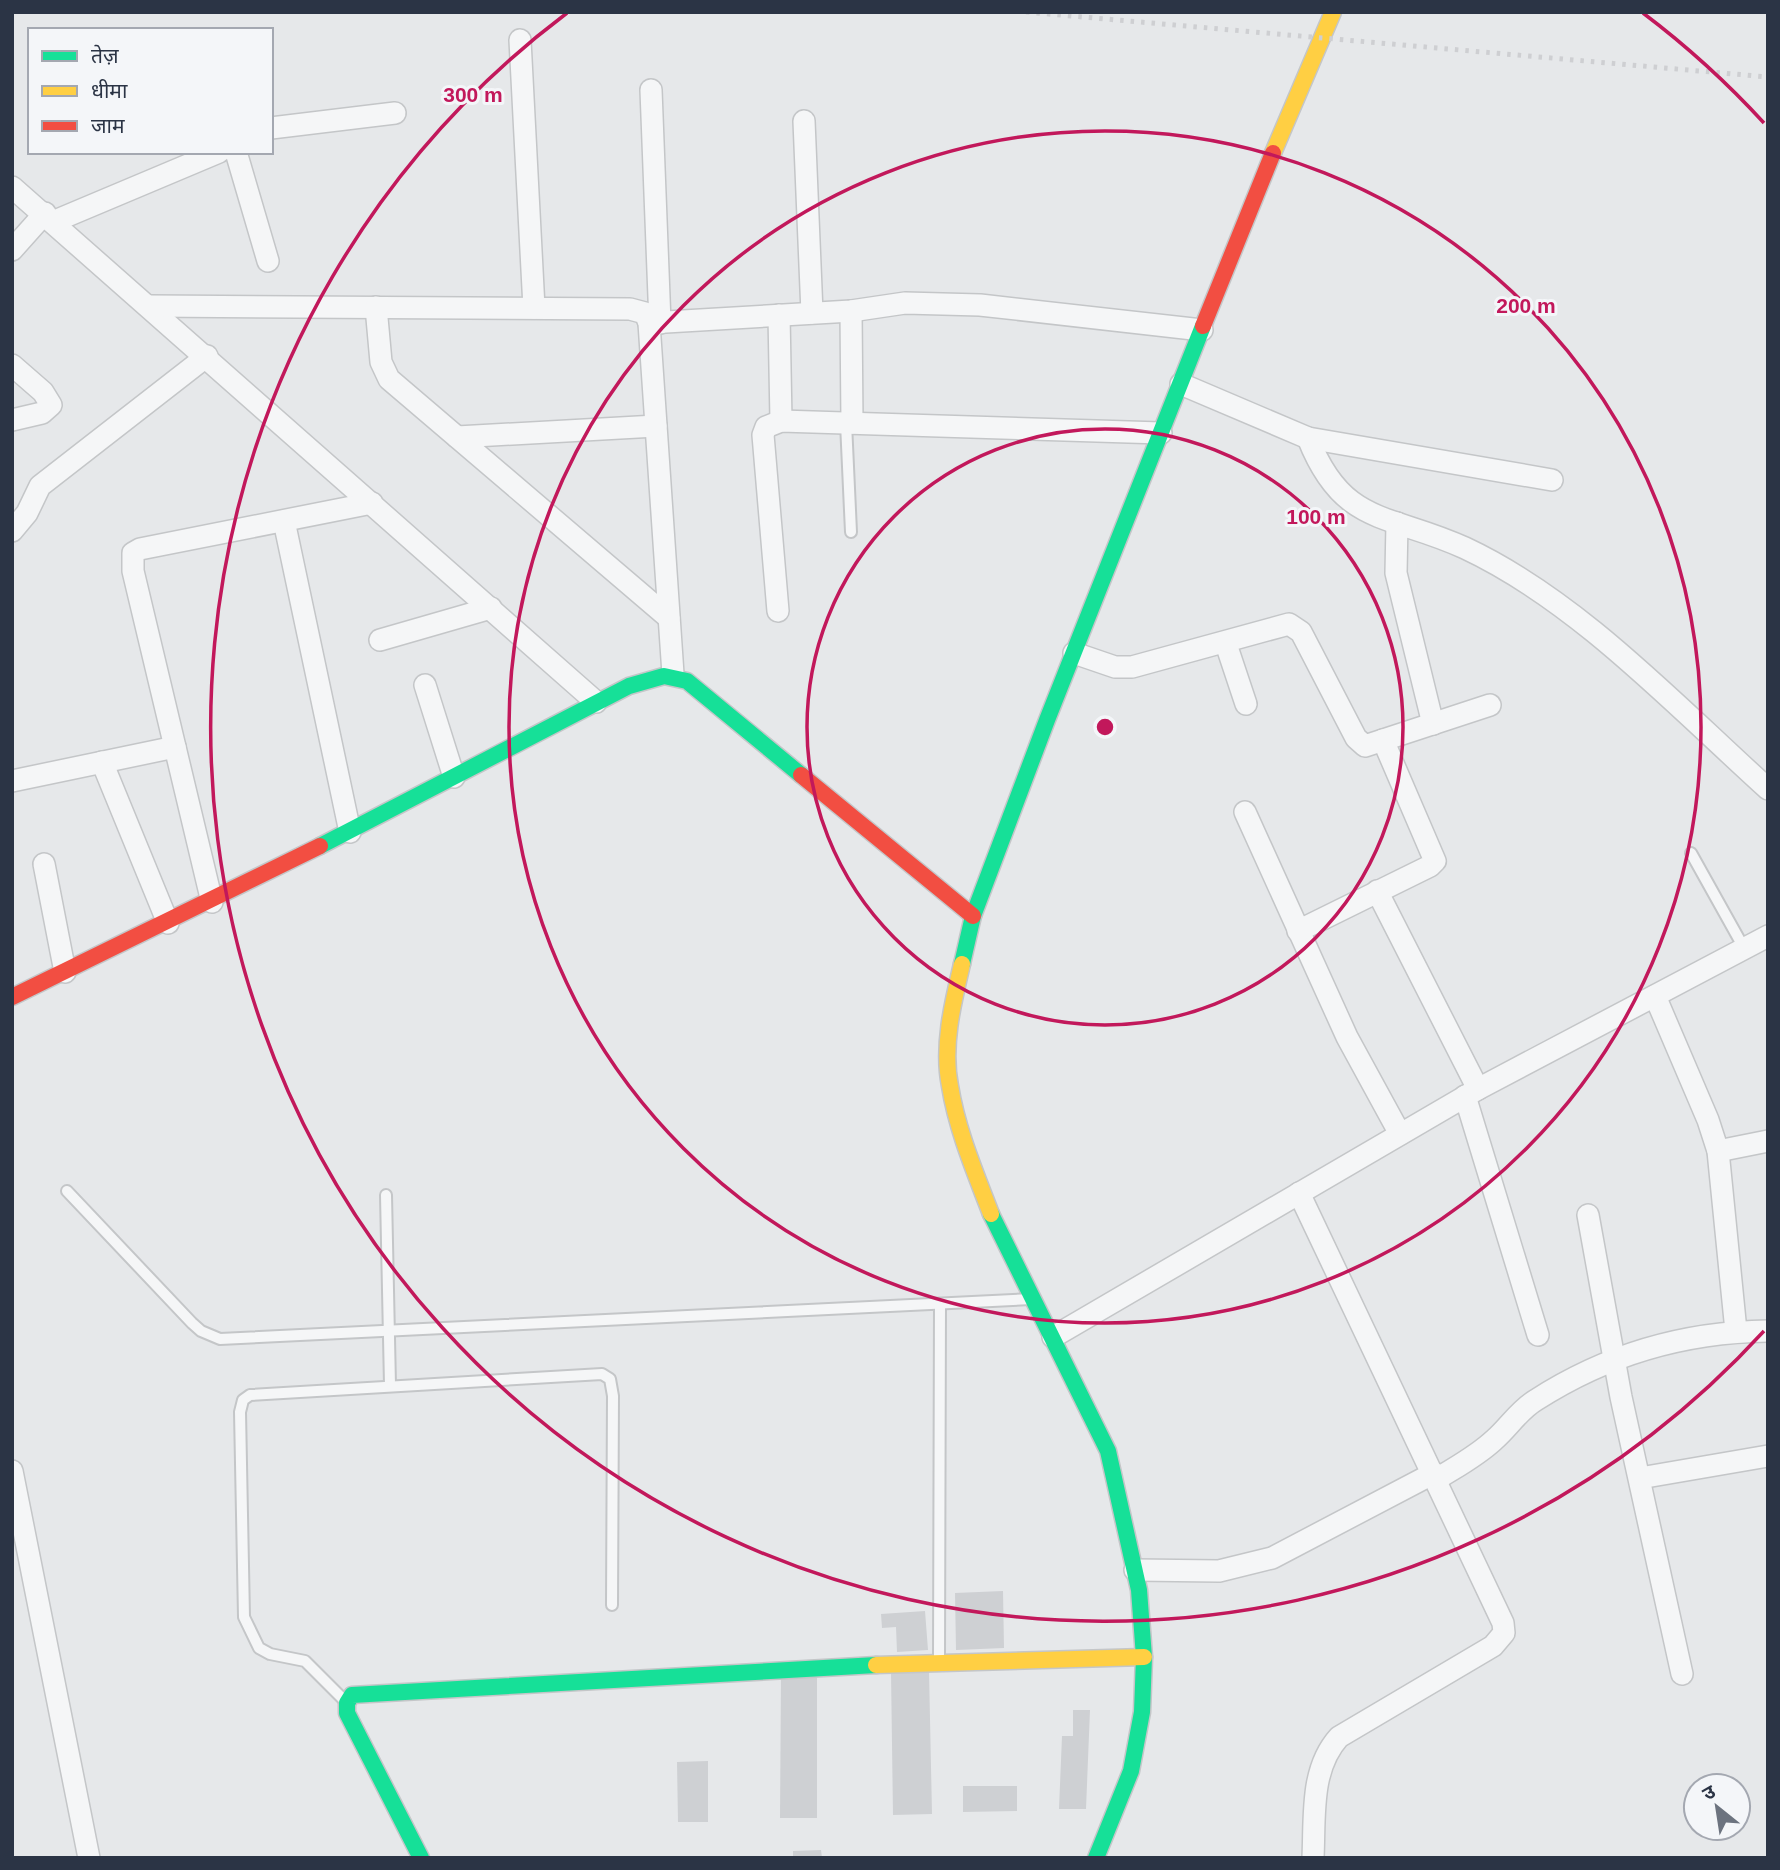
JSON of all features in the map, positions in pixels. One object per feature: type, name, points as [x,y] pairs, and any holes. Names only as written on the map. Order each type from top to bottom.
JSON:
[{"type":"street","points":[[1096,1858],[1131,1771],[1142,1712],[1144,1657],[1135,1570],[1108,1451],[997,1228],[968,1155],[948,1084],[950,1017],[973,915],[1202,330],[1333,12]]},
{"type":"street","points":[[520,40],[534,308]]},
{"type":"street","points":[[651,90],[656,426],[673,674]]},
{"type":"street","points":[[273,128],[395,113]]},
{"type":"street","points":[[804,121],[812,313]]},
{"type":"street","points":[[12,250],[50,217],[214,154]]},
{"type":"street","points":[[237,154],[268,261]]},
{"type":"street","points":[[12,187],[50,217],[596,702]]},
{"type":"street","points":[[654,323],[850,311],[905,303],[980,306],[1202,330]]},
{"type":"street","points":[[150,306],[639,310],[654,323]]},
{"type":"street","points":[[376,307],[384,372],[669,618]]},
{"type":"street","points":[[849,423],[850,311]]},
{"type":"street","points":[[779,315],[781,421]]},
{"type":"street","points":[[12,531],[27,513],[40,486],[207,356]]},
{"type":"street","points":[[12,365],[43,392],[51,405],[42,413],[12,420]]},
{"type":"street","points":[[1181,384],[1308,438],[1552,480]]},
{"type":"street","points":[[778,611],[763,435],[766,427],[781,421],[1161,433]]},
{"type":"street","points":[[457,437],[656,426]]},
{"type":"street","points":[[1308,438],[1321,470],[1335,490],[1361,510],[1463,547],[1514,574],[1549,597],[1588,628],[1768,789]]},
{"type":"street","points":[[212,902],[133,571],[133,553],[139,549],[372,503]]},
{"type":"street","points":[[284,521],[350,832]]},
{"type":"street","points":[[1397,523],[1396,573],[1433,724]]},
{"type":"street","points":[[380,640],[491,608]]},
{"type":"street","points":[[1074,653],[1122,668],[1226,644],[1283,625],[1298,628],[1356,738],[1365,746],[1490,705]]},
{"type":"street","points":[[1226,644],[1246,704]]},
{"type":"street","points":[[12,997],[212,902],[596,702],[659,675],[673,674],[687,681],[973,915]]},
{"type":"street","points":[[425,685],[454,778]]},
{"type":"street","points":[[1298,931],[1430,866],[1435,861],[1384,740]]},
{"type":"street","points":[[12,781],[175,747]]},
{"type":"street","points":[[102,762],[168,923]]},
{"type":"street","points":[[1245,812],[1347,1037],[1400,1134]]},
{"type":"street","points":[[44,864],[65,972]]},
{"type":"street","points":[[1377,891],[1471,1092],[1538,1335]]},
{"type":"street","points":[[1053,1337],[1471,1092],[1768,936]]},
{"type":"street","points":[[1655,996],[1718,1151],[1736,1331]]},
{"type":"street","points":[[1718,1151],[1768,1141]]},
{"type":"street","points":[[1299,1193],[1436,1476],[1503,1623],[1504,1633],[1493,1646],[1339,1737],[1325,1752],[1317,1787],[1313,1858]]},
{"type":"street","points":[[1588,1215],[1615,1360],[1682,1674]]},
{"type":"street","points":[[1135,1570],[1219,1570],[1272,1558],[1436,1476],[1485,1448],[1535,1400],[1615,1360],[1684,1338],[1736,1331],[1768,1331]]},
{"type":"street","points":[[1640,1478],[1768,1456]]},
{"type":"street","points":[[12,1471],[89,1858]]},
{"type":"street","points":[[421,1858],[352,1724],[347,1703],[352,1695],[365,1692],[939,1661],[1144,1657]]},
{"type":"lane","points":[[849,423],[851,532]]},
{"type":"lane","points":[[1691,853],[1744,948]]},
{"type":"lane","points":[[67,1191],[201,1331],[220,1339],[1034,1299]]},
{"type":"lane","points":[[386,1195],[390,1385]]},
{"type":"lane","points":[[939,1661],[940,1304]]},
{"type":"lane","points":[[347,1703],[304,1661],[270,1654],[259,1648],[244,1617],[240,1412],[243,1400],[259,1392],[602,1374],[610,1379],[613,1396],[612,1605]]},
{"type":"building","points":[[1003,1591],[1004,1648],[956,1650],[955,1593]]},
{"type":"building","points":[[925,1611],[928,1650],[897,1652],[896,1627],[882,1628],[881,1614]]},
{"type":"building","points":[[929,1671],[932,1814],[893,1815],[891,1672]]},
{"type":"building","points":[[817,1674],[817,1818],[780,1818],[781,1675]]},
{"type":"building","points":[[1073,1710],[1090,1710],[1086,1809],[1059,1809],[1062,1736],[1073,1736]]},
{"type":"building","points":[[708,1761],[708,1822],[678,1822],[677,1762]]},
{"type":"building","points":[[963,1786],[1017,1786],[1017,1811],[963,1812]]},
{"type":"building","points":[[821,1850],[822,1858],[793,1858],[793,1851]]},
{"type":"railway","points":[[1026,12],[1768,77]]},
{"type":"traffic: fast","points":[[962,964],[973,916],[1047,720],[1203,326]]},
{"type":"traffic: fast","points":[[320,846],[629,686],[664,676],[687,681],[801,775]]},
{"type":"traffic: fast","points":[[991,1214],[1108,1451],[1139,1590],[1144,1657],[1142,1712],[1131,1771],[1096,1858]]},
{"type":"traffic: fast","points":[[421,1858],[347,1713],[347,1703],[352,1695],[876,1665]]},
{"type":"traffic: slow","points":[[1273,153],[1333,12]]},
{"type":"traffic: slow","points":[[962,964],[950,1024],[948,1071],[962,1135],[991,1214]]},
{"type":"traffic: slow","points":[[876,1665],[1144,1657]]},
{"type":"traffic: jam","points":[[1203,326],[1273,153]]},
{"type":"traffic: jam","points":[[801,775],[973,916]]},
{"type":"traffic: jam","points":[[12,997],[320,846]]}]
